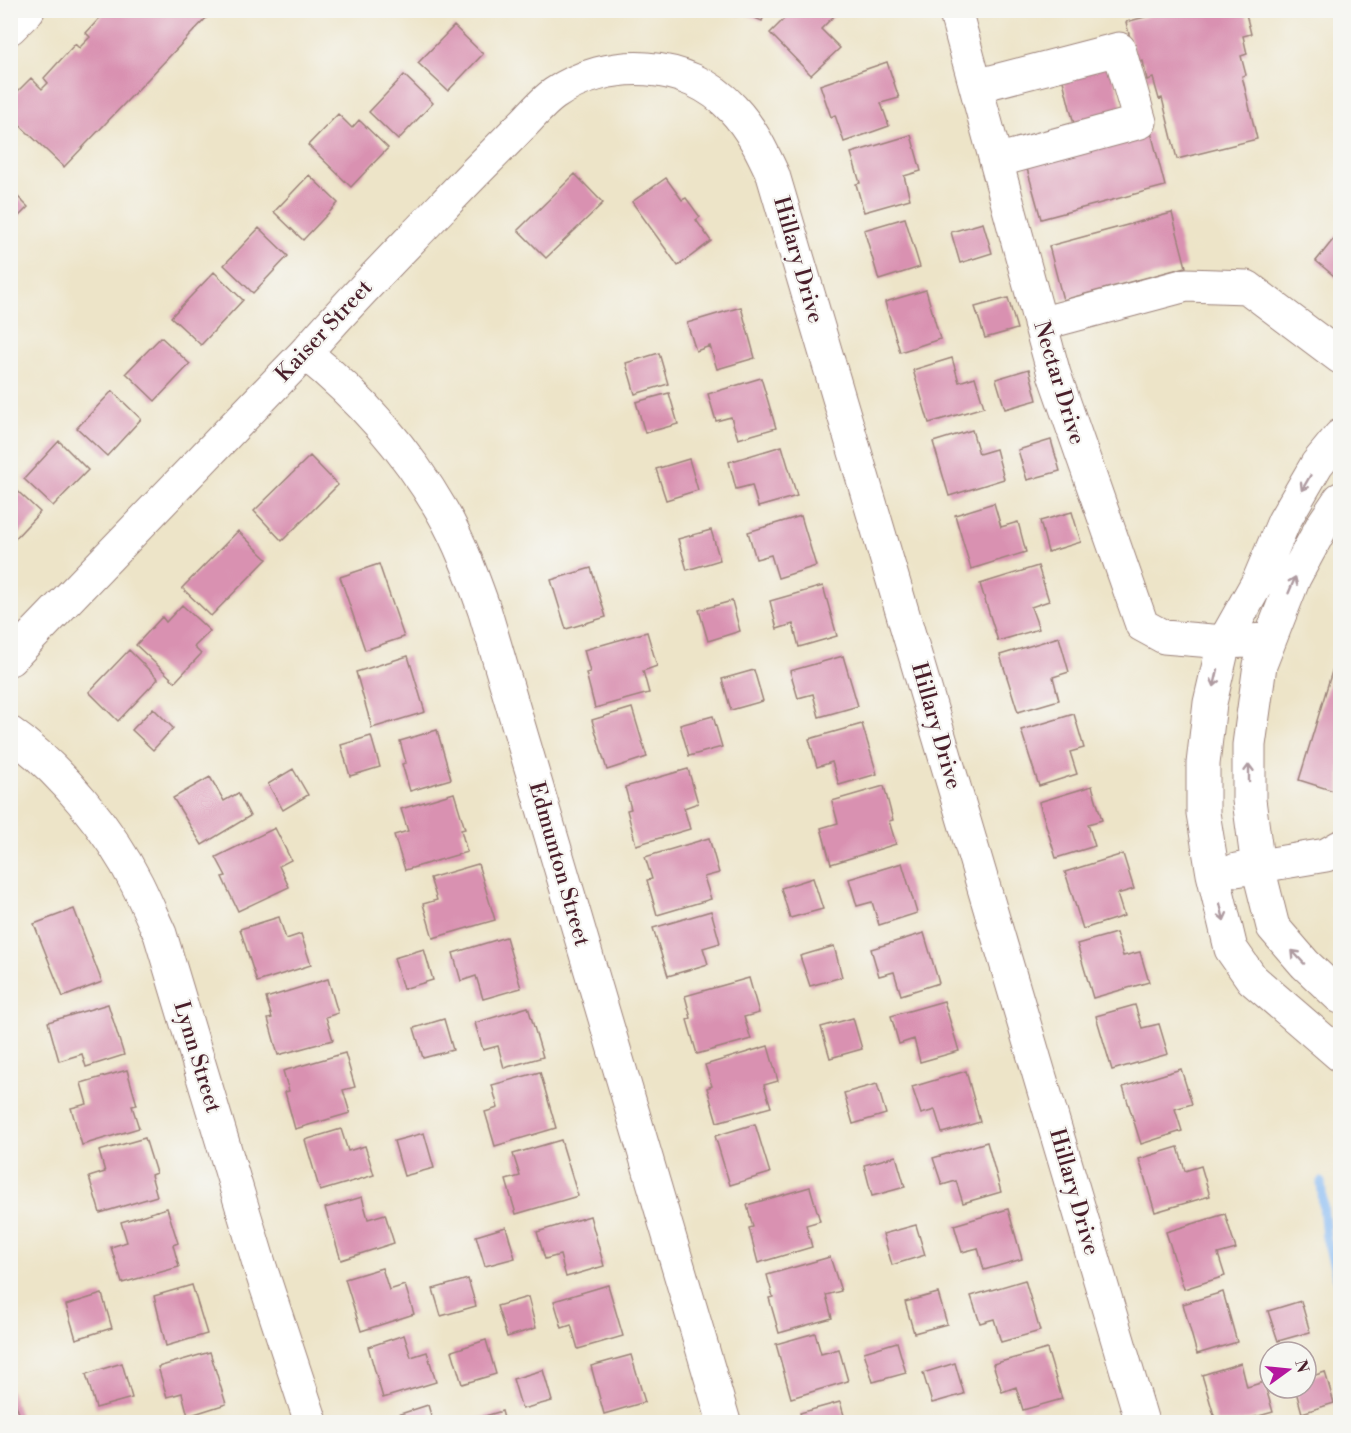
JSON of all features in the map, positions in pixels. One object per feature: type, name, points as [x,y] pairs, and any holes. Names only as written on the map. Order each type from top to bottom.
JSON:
[{"type":"street","points":[[10,28],[28,10]]},
{"type":"street","name":"Nectar Drive","points":[[955,10],[1054,374],[1142,625],[1164,637],[1224,642],[1269,640]]},
{"type":"street","points":[[976,86],[1119,49],[1140,122],[996,161]]},
{"type":"street","name":"Kaiser Street","points":[[10,659],[305,353],[336,317],[451,197],[553,94],[584,77],[611,70],[644,68],[671,72]]},
{"type":"street","name":"Hillary Drive","points":[[671,72],[705,86],[732,108],[756,138],[773,175],[1142,1422]]},
{"type":"street","points":[[1040,324],[1186,285],[1247,287],[1341,357]]},
{"type":"street","name":"Edmunton Street","points":[[305,353],[363,404],[406,455],[443,512],[471,574],[485,612],[724,1422]]},
{"type":"street","points":[[1341,436],[1317,464],[1289,511],[1259,580],[1224,642],[1210,703],[1203,764],[1203,813],[1214,874],[1232,949],[1252,979],[1341,1055]]},
{"type":"street","points":[[1341,498],[1322,526],[1294,578],[1269,640],[1260,665],[1249,745],[1249,800],[1258,867],[1274,927],[1281,939],[1341,997]]},
{"type":"street","name":"Lynn Street","points":[[10,733],[51,767],[91,814],[116,849],[136,883],[160,934],[261,1270],[311,1422]]},
{"type":"street","points":[[1214,874],[1326,855],[1341,847]]},
{"type":"building","points":[[107,10],[204,10],[209,15],[64,167],[10,116],[10,99],[31,78],[42,89],[48,83],[44,78],[75,44],[79,48],[90,37],[86,33]]},
{"type":"building","points":[[766,10],[762,21],[741,12],[740,16],[727,11]]},
{"type":"building","points":[[793,10],[831,10],[835,15],[821,29],[840,48],[811,75],[770,33]]},
{"type":"building","points":[[1171,10],[1245,10],[1251,34],[1243,36],[1247,54],[1241,56],[1246,75],[1242,76],[1257,139],[1177,159],[1162,98],[1159,99],[1153,78],[1147,80],[1143,61],[1136,62],[1126,22]]},
{"type":"building","points":[[454,26],[483,54],[448,91],[418,63]]},
{"type":"building","points":[[1109,56],[1123,111],[1074,124],[1060,69]]},
{"type":"building","points":[[887,62],[899,98],[881,103],[889,126],[844,142],[835,115],[831,117],[820,85]]},
{"type":"building","points":[[404,75],[433,103],[398,140],[369,112]]},
{"type":"building","points":[[338,114],[352,128],[359,120],[388,148],[351,187],[308,145]]},
{"type":"building","points":[[1151,132],[1165,186],[1041,219],[1026,165]]},
{"type":"building","points":[[911,135],[921,171],[904,176],[910,199],[864,212],[856,184],[860,183],[851,153]]},
{"type":"building","points":[[575,174],[603,203],[546,258],[518,230]]},
{"type":"building","points":[[309,175],[338,203],[303,240],[274,212]]},
{"type":"building","points":[[666,178],[682,200],[686,198],[700,217],[696,220],[711,241],[678,266],[632,202]]},
{"type":"building","points":[[10,189],[28,207],[10,225]]},
{"type":"building","points":[[1172,213],[1186,267],[1063,300],[1049,246]]},
{"type":"building","points":[[905,218],[920,267],[879,280],[864,230]]},
{"type":"building","points":[[983,223],[992,253],[960,263],[951,232]]},
{"type":"building","points":[[259,228],[288,256],[253,293],[224,265]]},
{"type":"building","points":[[1340,231],[1340,281],[1316,261]]},
{"type":"building","points":[[214,272],[243,300],[201,345],[171,317]]},
{"type":"building","points":[[926,290],[940,339],[900,352],[885,302]]},
{"type":"building","points":[[1008,298],[1017,329],[985,338],[975,307]]},
{"type":"building","points":[[741,307],[755,358],[717,369],[710,346],[696,351],[687,323]]},
{"type":"building","points":[[161,337],[190,364],[155,401],[126,373]]},
{"type":"building","points":[[659,353],[668,384],[635,394],[626,363]]},
{"type":"building","points":[[952,358],[959,382],[975,377],[984,407],[929,423],[913,370]]},
{"type":"building","points":[[1029,369],[1037,400],[1005,409],[996,379]]},
{"type":"building","points":[[761,378],[776,428],[738,439],[731,417],[716,421],[708,394]]},
{"type":"building","points":[[112,391],[141,419],[107,456],[77,428]]},
{"type":"building","points":[[669,393],[678,424],[645,433],[636,402]]},
{"type":"building","points":[[972,430],[979,454],[996,449],[1004,479],[949,496],[933,442]]},
{"type":"building","points":[[1051,440],[1060,471],[1027,480],[1018,450]]},
{"type":"building","points":[[59,441],[88,470],[53,506],[24,479]]},
{"type":"building","points":[[782,446],[797,496],[758,507],[752,485],[736,489],[729,462]]},
{"type":"building","points":[[310,456],[338,485],[282,541],[254,511]]},
{"type":"building","points":[[689,459],[698,490],[666,500],[656,469]]},
{"type":"building","points":[[10,484],[40,512],[10,544]]},
{"type":"building","points":[[994,503],[1001,527],[1018,522],[1026,552],[971,569],[955,515]]},
{"type":"building","points":[[1072,512],[1081,542],[1048,552],[1040,521]]},
{"type":"building","points":[[801,516],[816,566],[778,578],[771,555],[756,559],[748,532]]},
{"type":"building","points":[[711,530],[720,560],[687,570],[678,539]]},
{"type":"building","points":[[238,531],[267,559],[211,616],[182,588]]},
{"type":"building","points":[[379,564],[404,637],[365,650],[340,577]]},
{"type":"building","points":[[1038,566],[1049,601],[1031,607],[1039,629],[998,641],[980,584]]},
{"type":"building","points":[[591,568],[606,617],[566,629],[551,580]]},
{"type":"building","points":[[823,586],[837,636],[799,647],[793,624],[777,629],[770,601]]},
{"type":"building","points":[[732,601],[740,631],[708,641],[699,610]]},
{"type":"building","points":[[182,605],[210,631],[194,647],[201,654],[175,682],[136,645],[162,617],[166,622]]},
{"type":"building","points":[[647,632],[657,666],[643,671],[649,693],[595,708],[586,673],[590,672],[584,650]]},
{"type":"building","points":[[1059,637],[1069,672],[1053,677],[1059,700],[1018,712],[1000,655]]},
{"type":"building","points":[[1340,645],[1340,793],[1299,780]]},
{"type":"building","points":[[129,650],[158,679],[118,721],[89,692]]},
{"type":"building","points":[[408,656],[425,712],[372,728],[356,672]]},
{"type":"building","points":[[843,656],[858,706],[819,717],[813,694],[798,698],[790,671]]},
{"type":"building","points":[[754,670],[763,701],[731,710],[722,679]]},
{"type":"building","points":[[153,708],[173,728],[153,750],[132,730]]},
{"type":"building","points":[[632,708],[647,757],[607,770],[592,720]]},
{"type":"building","points":[[1074,714],[1084,748],[1070,752],[1077,774],[1039,786],[1021,730]]},
{"type":"building","points":[[713,716],[722,747],[689,756],[680,725]]},
{"type":"building","points":[[862,724],[877,774],[839,785],[832,762],[817,767],[809,739]]},
{"type":"building","points":[[437,730],[451,779],[410,791],[402,764],[406,763],[400,741]]},
{"type":"building","points":[[371,736],[380,767],[350,776],[341,745]]},
{"type":"building","points":[[293,769],[308,795],[283,810],[268,784]]},
{"type":"building","points":[[688,769],[698,803],[684,808],[690,829],[636,845],[627,810],[631,809],[625,787]]},
{"type":"building","points":[[210,777],[224,801],[238,793],[250,816],[202,845],[173,798]]},
{"type":"building","points":[[884,786],[893,820],[889,821],[896,844],[831,864],[821,828],[838,823],[832,801]]},
{"type":"building","points":[[1092,786],[1102,820],[1088,824],[1095,846],[1056,858],[1039,802]]},
{"type":"building","points":[[454,793],[465,829],[461,830],[467,852],[405,870],[394,835],[408,831],[401,809]]},
{"type":"building","points":[[275,828],[291,860],[279,866],[289,887],[238,911],[222,877],[226,876],[216,857]]},
{"type":"building","points":[[709,838],[719,873],[704,877],[711,899],[657,915],[647,880],[652,879],[645,857]]},
{"type":"building","points":[[1123,854],[1134,889],[1117,894],[1124,916],[1083,929],[1065,872]]},
{"type":"building","points":[[902,863],[917,913],[879,925],[872,902],[857,906],[849,879]]},
{"type":"building","points":[[478,864],[495,920],[433,938],[423,904],[437,900],[430,878]]},
{"type":"building","points":[[813,878],[823,909],[790,918],[781,888]]},
{"type":"building","points":[[74,909],[102,982],[63,997],[34,924]]},
{"type":"building","points":[[711,911],[720,943],[703,948],[708,964],[668,976],[653,928]]},
{"type":"building","points":[[279,917],[286,939],[301,934],[311,965],[257,982],[240,929]]},
{"type":"building","points":[[924,933],[939,983],[901,995],[894,972],[879,976],[871,949]]},
{"type":"building","points":[[1116,933],[1123,956],[1140,952],[1149,982],[1093,998],[1077,944]]},
{"type":"building","points":[[506,937],[521,988],[483,999],[476,976],[461,981],[453,953]]},
{"type":"building","points":[[834,946],[842,977],[810,986],[800,956]]},
{"type":"building","points":[[424,949],[433,980],[403,989],[394,958]]},
{"type":"building","points":[[749,978],[759,1013],[744,1017],[751,1039],[697,1054],[687,1020],[691,1018],[685,996]]},
{"type":"building","points":[[328,979],[338,1013],[326,1017],[333,1040],[278,1055],[268,1019],[272,1018],[266,998]]},
{"type":"building","points":[[944,1001],[959,1051],[920,1062],[914,1039],[899,1044],[891,1016]]},
{"type":"building","points":[[108,1004],[124,1055],[86,1067],[82,1054],[59,1061],[48,1022]]},
{"type":"building","points":[[1135,1005],[1142,1028],[1159,1024],[1168,1054],[1112,1070],[1096,1016]]},
{"type":"building","points":[[528,1007],[543,1057],[504,1068],[498,1046],[483,1050],[475,1023]]},
{"type":"building","points":[[853,1018],[862,1049],[830,1058],[821,1027]]},
{"type":"building","points":[[444,1019],[453,1050],[423,1058],[414,1028]]},
{"type":"building","points":[[768,1046],[778,1081],[764,1085],[771,1107],[717,1122],[707,1088],[712,1086],[705,1065]]},
{"type":"building","points":[[345,1053],[355,1087],[343,1090],[350,1113],[295,1129],[285,1092],[289,1091],[283,1071]]},
{"type":"building","points":[[1181,1069],[1192,1104],[1175,1109],[1182,1131],[1141,1144],[1123,1087]]},
{"type":"building","points":[[127,1070],[137,1105],[132,1106],[139,1128],[82,1145],[71,1108],[87,1104],[81,1083]]},
{"type":"building","points":[[966,1071],[980,1122],[942,1133],[935,1110],[921,1114],[912,1087]]},
{"type":"building","points":[[540,1072],[556,1128],[495,1146],[485,1112],[498,1108],[492,1085]]},
{"type":"building","points":[[877,1084],[886,1114],[853,1124],[844,1093]]},
{"type":"building","points":[[755,1124],[770,1173],[730,1185],[715,1136]]},
{"type":"building","points":[[341,1129],[348,1151],[365,1146],[374,1175],[320,1191],[305,1140]]},
{"type":"building","points":[[424,1133],[434,1168],[404,1176],[394,1141]]},
{"type":"building","points":[[145,1138],[156,1173],[151,1175],[157,1196],[100,1213],[89,1177],[105,1172],[99,1151]]},
{"type":"building","points":[[561,1140],[578,1196],[516,1214],[506,1180],[520,1176],[513,1154]]},
{"type":"building","points":[[987,1142],[1001,1192],[963,1203],[956,1181],[942,1185],[933,1158]]},
{"type":"building","points":[[1178,1147],[1185,1171],[1201,1166],[1210,1196],[1155,1212],[1139,1159]]},
{"type":"building","points":[[896,1156],[905,1187],[872,1196],[864,1165]]},
{"type":"building","points":[[810,1187],[820,1221],[806,1225],[812,1247],[758,1263],[749,1228],[753,1227],[747,1205]]},
{"type":"building","points":[[362,1197],[368,1219],[385,1214],[394,1243],[341,1260],[325,1208]]},
{"type":"building","points":[[167,1208],[178,1243],[173,1245],[179,1267],[122,1283],[111,1247],[127,1242],[121,1222]]},
{"type":"building","points":[[1008,1209],[1022,1259],[984,1270],[978,1248],[962,1252],[954,1225]]},
{"type":"building","points":[[1225,1214],[1236,1249],[1218,1254],[1225,1276],[1184,1289],[1166,1232]]},
{"type":"building","points":[[590,1216],[604,1266],[566,1277],[560,1255],[545,1259],[537,1232]]},
{"type":"building","points":[[916,1225],[925,1255],[892,1265],[883,1234]]},
{"type":"building","points":[[506,1227],[515,1258],[485,1266],[476,1236]]},
{"type":"building","points":[[830,1257],[841,1291],[826,1295],[832,1318],[779,1333],[769,1298],[773,1297],[767,1275]]},
{"type":"building","points":[[382,1268],[389,1290],[405,1285],[414,1314],[361,1331],[345,1279]]},
{"type":"building","points":[[468,1279],[476,1306],[441,1316],[433,1289]]},
{"type":"building","points":[[1025,1280],[1040,1331],[1001,1342],[994,1319],[980,1323],[971,1296]]},
{"type":"building","points":[[192,1285],[207,1334],[166,1346],[154,1296]]},
{"type":"building","points":[[608,1285],[623,1336],[578,1349],[571,1325],[562,1328],[554,1301]]},
{"type":"building","points":[[1223,1292],[1237,1342],[1197,1354],[1183,1304]]},
{"type":"building","points":[[938,1293],[947,1324],[914,1333],[905,1302]]},
{"type":"building","points":[[102,1294],[112,1328],[76,1339],[66,1305]]},
{"type":"building","points":[[528,1297],[536,1328],[507,1337],[497,1306]]},
{"type":"building","points":[[1301,1301],[1310,1332],[1278,1340],[1268,1311]]},
{"type":"building","points":[[815,1333],[821,1354],[839,1349],[848,1381],[791,1398],[776,1344]]},
{"type":"building","points":[[404,1335],[411,1357],[427,1352],[436,1382],[383,1398],[368,1347]]},
{"type":"building","points":[[486,1340],[496,1374],[462,1384],[452,1351]]},
{"type":"building","points":[[897,1342],[906,1373],[873,1382],[864,1352]]},
{"type":"building","points":[[1047,1349],[1062,1399],[1023,1410],[1016,1387],[1002,1392],[993,1364]]},
{"type":"building","points":[[210,1352],[226,1404],[188,1416],[182,1393],[167,1397],[158,1367]]},
{"type":"building","points":[[631,1355],[645,1402],[604,1414],[591,1366]]},
{"type":"building","points":[[122,1363],[132,1398],[96,1408],[86,1374]]},
{"type":"building","points":[[955,1363],[964,1394],[932,1403],[923,1373]]},
{"type":"building","points":[[1241,1363],[1247,1387],[1258,1384],[1258,1400],[1269,1400],[1273,1412],[1238,1422],[1216,1422],[1202,1375]]},
{"type":"building","points":[[543,1370],[552,1401],[522,1409],[513,1379]]},
{"type":"building","points":[[1325,1372],[1334,1403],[1302,1413],[1298,1400],[1318,1400],[1318,1374]]},
{"type":"building","points":[[10,1388],[21,1419],[10,1422]]},
{"type":"building","points":[[840,1402],[846,1422],[803,1422],[800,1413]]},
{"type":"building","points":[[428,1405],[433,1422],[390,1422],[388,1418]]},
{"type":"building","points":[[502,1411],[505,1422],[473,1422],[472,1420]]},
{"type":"building","points":[[232,1417],[234,1422],[215,1422]]},
{"type":"waterway","points":[[1321,1182],[1326,1237],[1340,1288]]}]
